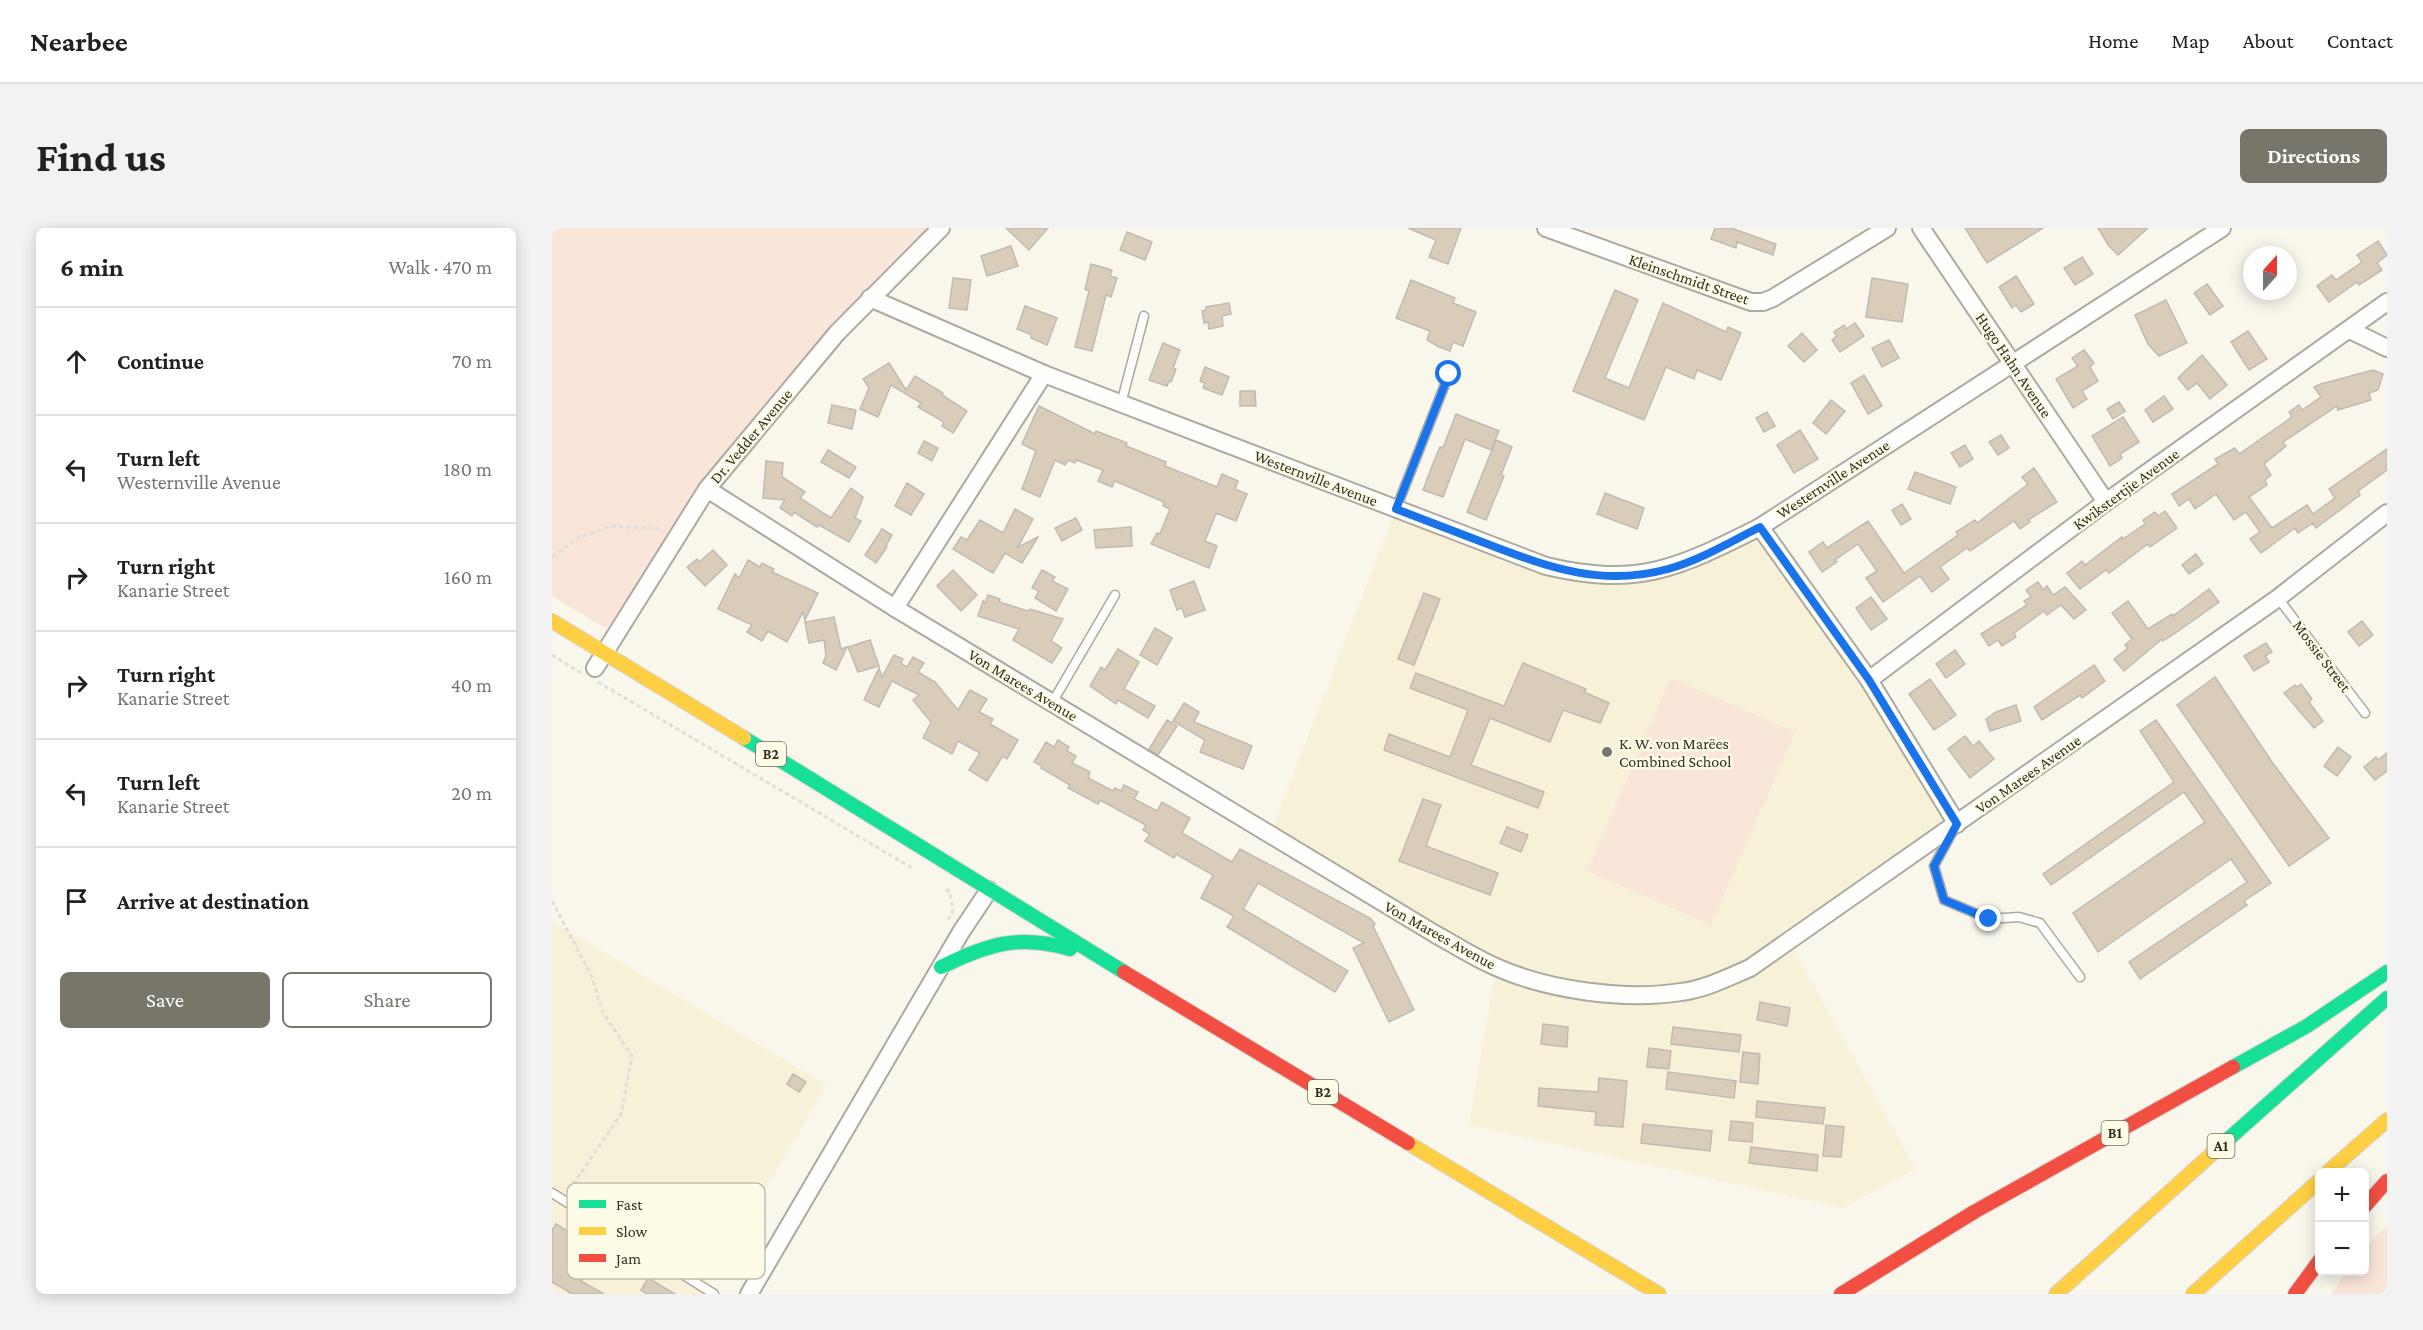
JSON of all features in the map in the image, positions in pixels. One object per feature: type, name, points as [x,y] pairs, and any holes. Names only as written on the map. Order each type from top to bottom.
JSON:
[{"type":"highway","name":"B2","points":[[552,621],[953,865],[989,890],[1112,965],[1659,1294]]},
{"type":"highway","name":"B2","points":[[906,854],[954,881],[989,890]]},
{"type":"highway","points":[[941,967],[975,950],[1009,940],[1054,945],[1112,965]]},
{"type":"highway","name":"B1","points":[[1841,1294],[1974,1212],[2307,1026],[2387,972]]},
{"type":"highway","name":"A1","points":[[2056,1294],[2387,998]]},
{"type":"highway","points":[[2334,1168],[2387,1120]]},
{"type":"highway","points":[[2369,1201],[2387,1181]]},
{"type":"highway","points":[[2193,1294],[2315,1184]]},
{"type":"highway","points":[[2295,1294],[2315,1266]]},
{"type":"street","name":"Dr. Vedder Avenue","points":[[595,669],[707,489],[837,333],[941,228]]},
{"type":"street","name":"Kleinschmidt Street","points":[[1546,228],[1751,302],[1763,302],[1773,298],[1887,228]]},
{"type":"street","name":"Hugo Hahn Avenue","points":[[1921,228],[2106,502]]},
{"type":"street","name":"Westernville Avenue","points":[[870,298],[1044,374],[1546,566],[1581,575],[1608,577],[1668,569],[1701,556],[1760,527],[2222,228]]},
{"type":"street","name":"Kwikstertjie Avenue","points":[[1869,680],[2106,502],[2387,302]]},
{"type":"street","points":[[2350,330],[2387,348]]},
{"type":"street","points":[[895,608],[1044,374]]},
{"type":"street","name":"Von Marees Avenue","points":[[707,489],[895,608],[1435,934],[1497,968],[1553,986],[1643,995],[1681,992],[1712,985],[1750,968],[2278,598],[2387,513]]},
{"type":"street","points":[[1760,527],[1869,680],[1957,824]]},
{"type":"street","points":[[765,1268],[941,967],[989,890]]},
{"type":"street","points":[[750,1294],[759,1279]]},
{"type":"lane","points":[[1120,404],[1144,316]]},
{"type":"lane","points":[[1396,509],[1449,374]]},
{"type":"lane","points":[[1052,703],[1115,595]]},
{"type":"lane","name":"Mossie Street","points":[[2278,598],[2365,713]]},
{"type":"lane","points":[[1957,824],[1934,866],[1944,900],[1989,919],[2019,917],[2040,923],[2080,977]]},
{"type":"lane","points":[[552,1193],[567,1202]]},
{"type":"lane","points":[[690,1279],[714,1294]]},
{"type":"path","points":[[552,557],[580,537],[612,526],[660,529],[676,538]]},
{"type":"path","points":[[552,655],[914,869]]},
{"type":"path","points":[[942,886],[950,892],[953,910],[943,931]]},
{"type":"path","points":[[552,902],[592,976],[602,1011],[632,1056],[621,1114],[574,1183]]},
{"type":"path","points":[[563,1200],[567,1194]]},
{"type":"shaded area","points":[[552,228],[941,228],[707,489],[632,608],[605,628],[552,596]]},
{"type":"shaded area","name":"K. W. von Marëes Combined School","points":[[1396,509],[1546,566],[1635,575],[1760,527],[1957,824],[1790,942],[1916,1169],[1843,1208],[1469,1125],[1496,968],[1270,834]]},
{"type":"shaded area","points":[[1671,678],[1795,732],[1711,925],[1587,871]]},
{"type":"shaded area","points":[[552,921],[827,1085],[765,1190],[765,1183],[567,1183],[567,1279],[713,1279],[704,1294],[552,1294]]},
{"type":"shaded area","points":[[2387,1225],[2387,1294],[2331,1294],[2343,1276],[2369,1276],[2369,1244]]},
{"type":"building","points":[[1006,228],[1048,228],[1029,250]]},
{"type":"building","points":[[1408,228],[1461,228],[1448,264],[1429,257],[1436,240]]},
{"type":"building","points":[[1715,228],[1731,228],[1776,244],[1773,255],[1737,242],[1736,248],[1711,239]]},
{"type":"building","points":[[1965,228],[2043,228],[1987,263]]},
{"type":"building","points":[[2098,228],[2148,228],[2118,255],[2109,246]]},
{"type":"building","points":[[1127,232],[1152,242],[1145,260],[1120,250]]},
{"type":"building","points":[[2378,241],[2387,255],[2377,263],[2382,270],[2359,285],[2357,282],[2329,302],[2317,286],[2332,275],[2336,280],[2362,262],[2357,255]]},
{"type":"building","points":[[1011,246],[1018,266],[987,276],[981,256]]},
{"type":"building","points":[[2082,257],[2093,274],[2075,285],[2064,268]]},
{"type":"building","points":[[1091,264],[1112,270],[1110,276],[1117,278],[1111,297],[1106,295],[1092,351],[1075,347],[1089,291],[1085,289]]},
{"type":"building","points":[[2016,276],[2034,304],[2021,312],[2016,305],[2012,308],[1999,287]]},
{"type":"building","points":[[953,278],[971,280],[967,310],[949,308]]},
{"type":"building","points":[[1872,278],[1908,284],[1902,322],[1866,317]]},
{"type":"building","points":[[1411,280],[1455,298],[1453,303],[1476,312],[1463,346],[1453,342],[1450,351],[1437,346],[1427,340],[1430,331],[1396,318]]},
{"type":"building","points":[[2207,284],[2223,306],[2210,315],[2194,293]]},
{"type":"building","points":[[1615,290],[1638,300],[1605,378],[1629,388],[1663,303],[1726,332],[1728,327],[1741,333],[1721,380],[1697,370],[1694,379],[1666,367],[1644,420],[1573,391]]},
{"type":"building","points":[[2166,300],[2187,343],[2159,356],[2148,344],[2135,315]]},
{"type":"building","points":[[1229,303],[1231,314],[1222,316],[1223,326],[1209,329],[1208,322],[1204,323],[1202,311],[1206,310],[1206,307]]},
{"type":"building","points":[[1025,306],[1057,318],[1047,345],[1017,329]]},
{"type":"building","points":[[1855,323],[1864,336],[1840,352],[1832,340],[1837,336],[1834,332],[1844,325],[1846,329]]},
{"type":"building","points":[[2248,331],[2267,359],[2249,370],[2231,342]]},
{"type":"building","points":[[1802,333],[1817,350],[1804,362],[1788,346]]},
{"type":"building","points":[[1889,340],[1899,358],[1882,367],[1872,348]]},
{"type":"building","points":[[1163,343],[1180,350],[1173,368],[1176,369],[1167,386],[1149,380]]},
{"type":"building","points":[[2084,350],[2094,363],[2090,367],[2098,381],[2082,391],[2087,399],[2073,408],[2056,379],[2078,366],[2072,358]]},
{"type":"building","points":[[2202,355],[2227,385],[2210,399],[2197,383],[2188,390],[2178,378]]},
{"type":"building","points":[[889,363],[906,390],[915,376],[967,411],[953,433],[942,426],[944,422],[918,407],[921,403],[891,385],[878,417],[860,409],[869,388],[863,379]]},
{"type":"building","points":[[1205,367],[1229,377],[1222,395],[1203,388],[1205,383],[1200,381]]},
{"type":"building","points":[[2373,370],[2383,374],[2378,390],[2369,393],[2371,400],[2338,410],[2337,406],[2283,442],[2286,446],[2264,464],[2271,475],[2265,480],[2267,485],[2249,497],[2272,528],[2307,505],[2313,514],[2335,498],[2329,489],[2387,449],[2387,470],[2358,491],[2360,495],[2316,528],[2313,523],[2298,533],[2295,528],[2261,553],[2250,539],[2260,532],[2246,512],[2234,520],[2216,494],[2195,509],[2189,499],[2179,506],[2172,494],[2218,464],[2215,459],[2235,448],[2239,454],[2292,417],[2289,412],[2299,405],[2302,410],[2321,397],[2314,387]]},
{"type":"building","points":[[1864,375],[1882,406],[1868,414],[1851,383]]},
{"type":"building","points":[[1240,391],[1255,391],[1256,406],[1240,406]]},
{"type":"building","points":[[2164,396],[2173,409],[2153,422],[2145,410]]},
{"type":"building","points":[[1831,400],[1845,411],[1826,434],[1813,423]]},
{"type":"building","points":[[2119,402],[2125,411],[2113,419],[2107,409]]},
{"type":"building","points":[[832,405],[856,410],[852,429],[828,423]]},
{"type":"building","points":[[1039,406],[1095,434],[1096,431],[1127,443],[1126,446],[1166,462],[1165,466],[1217,487],[1222,474],[1238,481],[1235,489],[1247,494],[1236,521],[1216,513],[1205,541],[1217,546],[1209,568],[1151,544],[1157,533],[1160,534],[1170,509],[1163,506],[1164,502],[1115,481],[1112,487],[1098,481],[1103,470],[1076,460],[1075,463],[1068,460],[1065,465],[1055,460],[1040,497],[1022,489],[1036,451],[1022,444]]},
{"type":"building","points":[[1767,412],[1775,426],[1764,432],[1756,418]]},
{"type":"building","points":[[1456,414],[1499,431],[1491,450],[1465,439],[1443,497],[1423,490]]},
{"type":"building","points":[[2123,417],[2139,442],[2120,454],[2122,458],[2110,466],[2092,436]]},
{"type":"building","points":[[1800,430],[1818,459],[1794,473],[1777,445]]},
{"type":"building","points":[[2001,435],[2009,448],[1998,455],[1989,442]]},
{"type":"building","points":[[1496,440],[1512,447],[1501,475],[1504,476],[1486,520],[1467,512]]},
{"type":"building","points":[[924,441],[938,448],[932,461],[918,453]]},
{"type":"building","points":[[1965,445],[1973,459],[1960,467],[1951,453]]},
{"type":"building","points":[[828,450],[856,467],[849,478],[821,462]]},
{"type":"building","points":[[766,461],[783,463],[782,477],[805,492],[800,498],[831,518],[851,488],[863,497],[855,518],[861,521],[849,542],[819,525],[817,527],[794,512],[792,516],[780,508],[785,500],[763,498]]},
{"type":"building","points":[[2034,468],[2057,502],[2028,520],[2030,522],[2020,529],[2014,521],[1970,551],[1967,548],[1940,567],[1949,579],[1932,592],[1920,576],[1883,602],[1866,578],[1877,571],[1858,544],[1822,572],[1809,552],[1823,542],[1827,548],[1868,521],[1904,573],[1958,535],[1956,532],[1975,520],[1977,523],[2028,484],[2022,477]]},
{"type":"building","points":[[1915,472],[1956,487],[1950,504],[1908,489]]},
{"type":"building","points":[[907,483],[924,494],[911,515],[895,506]]},
{"type":"building","points":[[1605,493],[1644,508],[1637,529],[1597,514]]},
{"type":"building","points":[[1902,504],[1911,519],[1901,525],[1892,510]]},
{"type":"building","points":[[1015,509],[1033,519],[1018,547],[1038,537],[1022,563],[1005,553],[993,573],[953,549],[961,537],[967,540],[980,520],[1003,533]]},
{"type":"building","points":[[2165,511],[2177,528],[2150,547],[2148,544],[2109,573],[2106,570],[2080,589],[2067,573],[2082,561],[2085,565],[2122,537],[2123,539],[2145,524],[2143,520],[2155,512],[2158,516]]},
{"type":"building","points":[[1076,518],[1082,530],[1062,541],[1055,528]]},
{"type":"building","points":[[1131,527],[1132,546],[1096,548],[1094,530]]},
{"type":"building","points":[[882,529],[892,535],[876,563],[865,555]]},
{"type":"building","points":[[713,550],[727,565],[705,586],[687,567],[697,559],[699,562]]},
{"type":"building","points":[[2196,554],[2203,564],[2189,574],[2182,565]]},
{"type":"building","points":[[748,560],[760,567],[762,563],[774,569],[772,572],[818,593],[805,620],[803,612],[787,642],[768,631],[762,641],[747,632],[752,625],[718,609],[735,574],[739,578]]},
{"type":"building","points":[[953,570],[977,595],[961,611],[937,586]]},
{"type":"building","points":[[1042,570],[1055,577],[1052,581],[1068,589],[1056,611],[1035,598],[1039,591],[1032,588]]},
{"type":"building","points":[[1194,581],[1205,610],[1185,617],[1182,608],[1177,610],[1170,590]]},
{"type":"building","points":[[2038,582],[2043,590],[2047,586],[2053,595],[2065,587],[2086,610],[2074,619],[2061,605],[2047,615],[2044,611],[2014,633],[2016,637],[2002,646],[1998,640],[1989,646],[1981,634],[2027,605],[2024,601],[2031,597],[2026,590]]},
{"type":"building","points":[[2209,589],[2219,602],[2177,632],[2163,641],[2162,639],[2124,671],[2114,659],[2128,648],[2125,645],[2132,639],[2112,613],[2128,601],[2148,629],[2172,614],[2173,616]]},
{"type":"building","points":[[1424,593],[1440,599],[1414,665],[1398,659]]},
{"type":"building","points":[[988,595],[1000,599],[999,602],[1063,619],[1051,641],[1062,648],[1052,663],[1013,640],[1019,629],[978,616],[983,601],[985,603]]},
{"type":"building","points":[[1871,597],[1887,619],[1871,630],[1856,608]]},
{"type":"building","points":[[834,617],[841,649],[847,647],[836,670],[823,663],[826,656],[824,640],[809,643],[805,622]]},
{"type":"building","points":[[2362,621],[2373,635],[2359,646],[2348,632]]},
{"type":"building","points":[[1155,628],[1172,638],[1157,665],[1140,655]]},
{"type":"building","points":[[870,640],[879,666],[858,672],[848,647]]},
{"type":"building","points":[[2266,643],[2272,652],[2265,656],[2269,662],[2254,671],[2244,656]]},
{"type":"building","points":[[1118,649],[1139,662],[1124,689],[1155,706],[1148,718],[1118,700],[1116,704],[1090,686],[1101,667],[1105,670]]},
{"type":"building","points":[[1955,650],[1965,664],[1946,678],[1936,664]]},
{"type":"building","points":[[894,655],[903,659],[901,663],[907,667],[913,657],[924,663],[918,672],[935,682],[958,710],[970,690],[987,699],[979,712],[993,719],[990,724],[1018,740],[1007,759],[1003,756],[987,781],[969,770],[980,753],[958,741],[952,754],[923,738],[931,722],[913,700],[919,695],[892,681],[879,707],[864,700],[879,668],[882,677]]},
{"type":"building","points":[[1523,663],[1586,689],[1584,692],[1609,703],[1600,723],[1563,710],[1550,742],[1490,718],[1471,765],[1544,792],[1538,808],[1384,750],[1389,734],[1450,757],[1468,710],[1410,688],[1416,673],[1504,706]]},
{"type":"building","points":[[2094,665],[2105,681],[2082,698],[2080,695],[2042,720],[2034,707]]},
{"type":"building","points":[[2215,677],[2272,762],[2329,838],[2289,866],[2177,705]]},
{"type":"building","points":[[1930,679],[1956,715],[1934,730],[1909,694]]},
{"type":"building","points":[[2301,684],[2312,699],[2309,702],[2323,721],[2314,728],[2284,693],[2295,685],[2297,687]]},
{"type":"building","points":[[1184,703],[1199,712],[1194,722],[1252,746],[1243,769],[1200,752],[1205,740],[1173,721]]},
{"type":"building","points":[[2016,705],[2021,721],[1990,731],[1986,719],[1996,712]]},
{"type":"building","points":[[1167,720],[1177,726],[1158,755],[1149,749]]},
{"type":"building","points":[[2156,720],[2271,883],[2244,901],[2247,905],[2140,979],[2129,962],[2247,882],[2231,859],[2098,952],[2073,913],[2205,822],[2184,792],[2051,885],[2043,874],[2174,782],[2140,731]]},
{"type":"building","points":[[1965,736],[1973,746],[1979,741],[1994,759],[1970,778],[1948,749]]},
{"type":"building","points":[[1058,740],[1069,747],[1067,751],[1076,756],[1072,763],[1090,772],[1088,778],[1113,791],[1115,788],[1121,791],[1124,785],[1138,792],[1134,799],[1157,811],[1162,802],[1190,818],[1182,833],[1232,862],[1240,849],[1370,918],[1375,924],[1373,926],[1414,1010],[1389,1022],[1353,948],[1364,943],[1258,883],[1243,909],[1348,971],[1335,992],[1227,927],[1234,916],[1201,898],[1213,875],[1176,854],[1174,858],[1145,841],[1150,834],[1143,830],[1146,825],[1100,800],[1098,804],[1068,788],[1070,785],[1034,762],[1046,742],[1054,747]]},
{"type":"building","points":[[2338,747],[2351,757],[2337,776],[2324,766]]},
{"type":"building","points":[[2387,753],[2387,771],[2375,780],[2364,767],[2376,757],[2378,760]]},
{"type":"building","points":[[1423,799],[1441,805],[1426,846],[1498,873],[1490,895],[1399,861]]},
{"type":"building","points":[[1507,827],[1528,835],[1521,852],[1500,843]]},
{"type":"building","points":[[1760,1002],[1790,1008],[1787,1026],[1757,1020]]},
{"type":"building","points":[[1543,1024],[1568,1027],[1567,1047],[1541,1044]]},
{"type":"building","points":[[1673,1027],[1741,1035],[1739,1052],[1671,1044]]},
{"type":"building","points":[[1649,1048],[1671,1051],[1669,1069],[1647,1067]]},
{"type":"building","points":[[1743,1052],[1760,1054],[1758,1084],[1740,1082]]},
{"type":"building","points":[[1668,1072],[1736,1081],[1734,1098],[1666,1089]]},
{"type":"building","points":[[793,1074],[806,1082],[799,1092],[787,1084]]},
{"type":"building","points":[[1599,1078],[1627,1081],[1623,1127],[1595,1125],[1596,1112],[1538,1106],[1539,1088],[1598,1092]]},
{"type":"building","points":[[1757,1101],[1825,1108],[1823,1124],[1756,1117]]},
{"type":"building","points":[[1731,1121],[1753,1123],[1752,1142],[1729,1140]]},
{"type":"building","points":[[1643,1124],[1712,1131],[1710,1151],[1641,1143]]},
{"type":"building","points":[[1826,1125],[1844,1127],[1841,1157],[1823,1156]]},
{"type":"building","points":[[1751,1147],[1818,1155],[1817,1171],[1749,1163]]},
{"type":"building","points":[[556,1224],[567,1231],[567,1279],[582,1279],[581,1281],[604,1294],[572,1294],[552,1282],[552,1230]]},
{"type":"building","points":[[650,1279],[675,1294],[647,1294],[641,1290]]},
{"type":"traffic: fast","points":[[744,738],[1124,972]]},
{"type":"traffic: fast","points":[[941,967],[974,952],[1004,944],[1035,942],[1070,949]]},
{"type":"traffic: fast","points":[[2233,1067],[2307,1026],[2387,972]]},
{"type":"traffic: fast","points":[[2224,1143],[2387,998]]},
{"type":"traffic: slow","points":[[552,621],[744,738]]},
{"type":"traffic: slow","points":[[2333,1168],[2387,1120]]},
{"type":"traffic: slow","points":[[1408,1143],[1659,1294]]},
{"type":"traffic: slow","points":[[2056,1294],[2224,1143]]},
{"type":"traffic: slow","points":[[2193,1294],[2315,1184]]},
{"type":"traffic: jam","points":[[1124,972],[1408,1143]]},
{"type":"traffic: jam","points":[[1841,1294],[1974,1212],[2233,1067]]},
{"type":"traffic: jam","points":[[2369,1201],[2387,1181]]},
{"type":"traffic: jam","points":[[2295,1294],[2315,1267]]},
{"type":"place","name":"K. W. von Marëes Combined School","points":[[1607,752]]},
{"type":"route","points":[[1449,374],[1396,509],[1546,566],[1581,575],[1608,577],[1668,569],[1701,556],[1760,527],[1869,680],[1957,824],[1934,866],[1944,900],[1989,919]]}]
